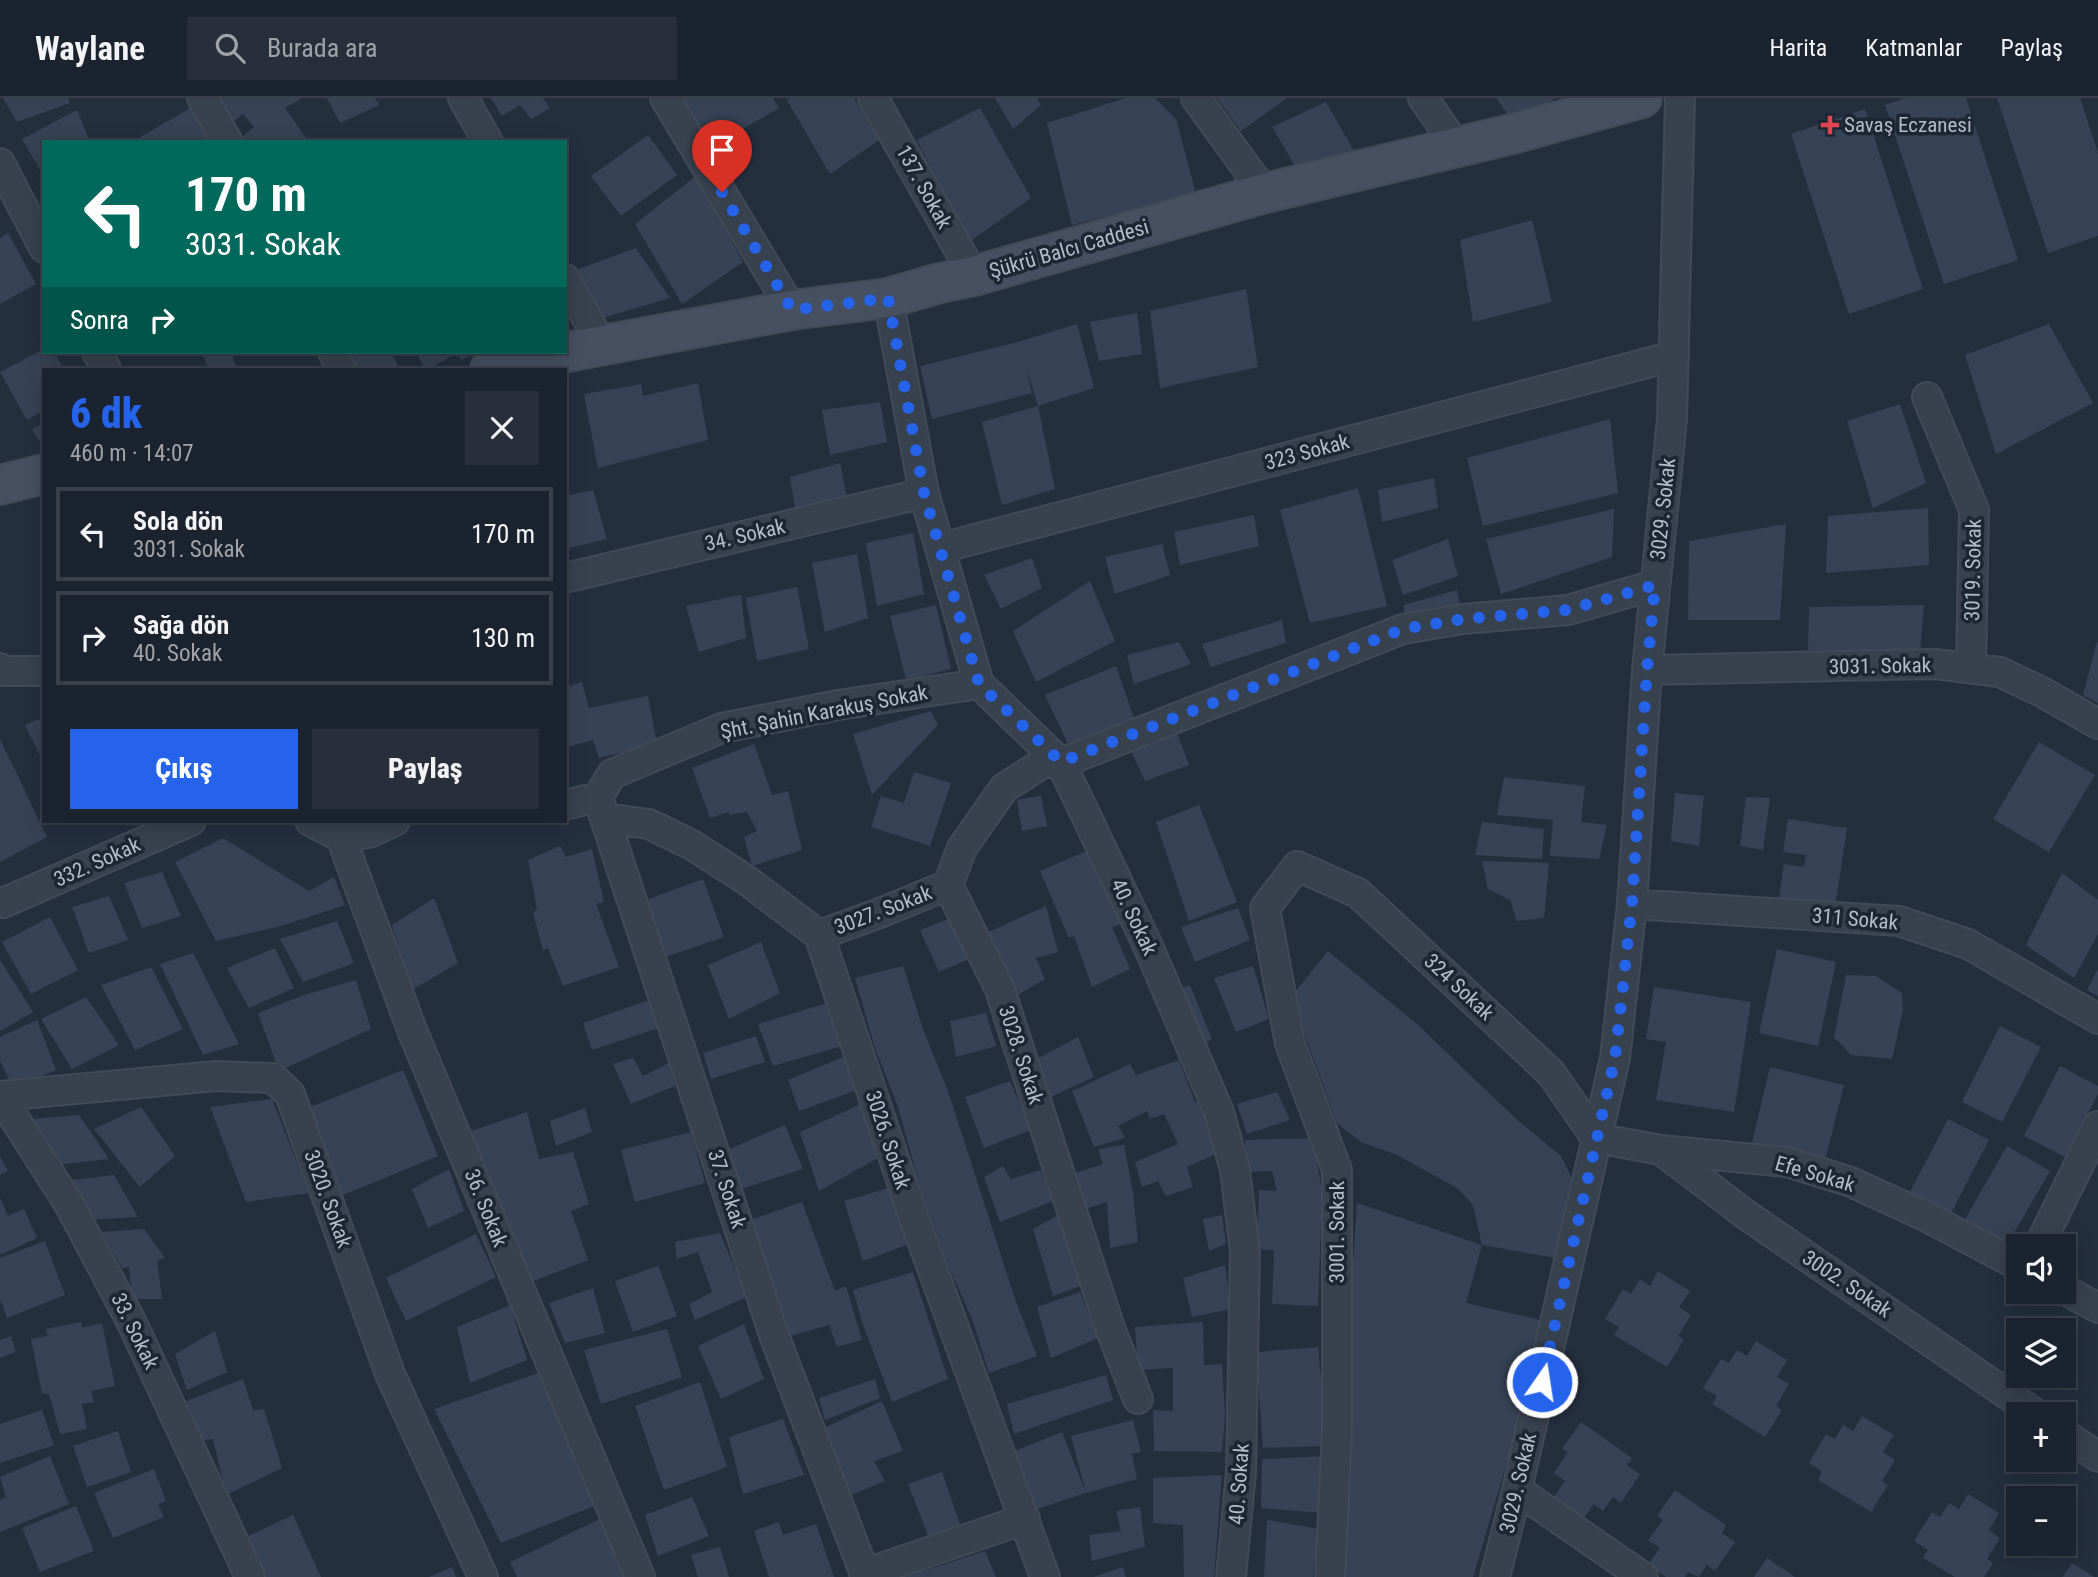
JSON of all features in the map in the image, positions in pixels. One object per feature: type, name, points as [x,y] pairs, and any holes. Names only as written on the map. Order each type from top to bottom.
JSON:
[{"type":"street","points":[[202,98],[227,140]]},
{"type":"street","points":[[463,98],[487,140]]},
{"type":"street","points":[[665,98],[792,310]]},
{"type":"street","name":"137. Sokak","points":[[873,98],[974,276]]},
{"type":"street","points":[[1196,98],[1265,193]]},
{"type":"street","points":[[1423,98],[1457,147]]},
{"type":"street","name":"3029. Sokak","points":[[1495,1577],[1615,1058],[1632,904],[1647,670],[1672,419],[1681,98]]},
{"type":"street","name":"Şükrü Balcı Caddesi","points":[[567,352],[792,310],[888,298],[1265,193],[1516,133],[1628,99]]},
{"type":"street","points":[[0,163],[42,244]]},
{"type":"street","points":[[567,283],[602,345]]},
{"type":"street","points":[[888,298],[924,493],[979,684]]},
{"type":"street","name":"Şükrü Balcı Caddesi","points":[[495,368],[560,354]]},
{"type":"street","name":"323 Sokak","points":[[941,548],[1674,356]]},
{"type":"street","name":"3019. Sokak","points":[[1927,397],[1975,510],[1970,668]]},
{"type":"street","points":[[0,485],[42,474]]},
{"type":"street","name":"34. Sokak","points":[[567,578],[924,493]]},
{"type":"street","points":[[947,885],[961,848],[1004,788],[1043,763],[1061,762],[1403,629],[1463,619],[1568,610],[1655,585]]},
{"type":"street","name":"3031. Sokak","points":[[1647,670],[1935,664],[1970,668],[2000,672],[2098,724]]},
{"type":"street","points":[[0,668],[4,671],[42,671]]},
{"type":"street","name":"40. Sokak","points":[[979,684],[1061,762],[1148,946],[1219,1112],[1235,1170],[1245,1251],[1241,1472],[1231,1577]]},
{"type":"street","name":"Şht. Şahin Karakuş Sokak","points":[[602,808],[612,774],[722,728],[838,705],[979,684]]},
{"type":"street","points":[[567,805],[602,808],[649,824],[692,845],[745,879],[819,934]]},
{"type":"street","name":"37. Sokak","points":[[602,808],[774,1335],[865,1575]]},
{"type":"street","name":"332. Sokak","points":[[3,903],[186,823]]},
{"type":"street","points":[[314,823],[341,836],[369,833],[391,823]]},
{"type":"street","name":"36. Sokak","points":[[341,836],[412,1030],[640,1577]]},
{"type":"street","name":"324 Sokak","points":[[1297,866],[1357,893],[1367,902],[1551,1073],[1596,1138]]},
{"type":"street","name":"3001. Sokak","points":[[1297,866],[1265,908],[1290,1044],[1337,1170],[1337,1429],[1330,1577]]},
{"type":"street","name":"3027. Sokak","points":[[819,934],[880,914],[947,885]]},
{"type":"street","name":"3028. Sokak","points":[[947,885],[999,987],[1111,1331],[1138,1399]]},
{"type":"street","name":"311 Sokak","points":[[1632,904],[1899,921],[1968,944],[2098,1019]]},
{"type":"street","name":"3026. Sokak","points":[[819,934],[916,1224],[1045,1577]]},
{"type":"street","name":"3020. Sokak","points":[[0,1096],[216,1076],[274,1079],[290,1094],[390,1374],[483,1577]]},
{"type":"street","name":"33. Sokak","points":[[0,1096],[68,1204],[131,1321],[250,1577]]},
{"type":"street","points":[[2045,1234],[2098,1126]]},
{"type":"street","name":"Efe Sokak","points":[[1596,1138],[1661,1150],[1787,1162],[1851,1182],[1925,1216],[2006,1259]]},
{"type":"street","name":"3002. Sokak","points":[[1661,1150],[1745,1214],[2019,1402]]},
{"type":"street","points":[[2076,1296],[2098,1308]]},
{"type":"street","points":[[2076,1442],[2098,1457]]},
{"type":"street","points":[[1517,1490],[1643,1577]]},
{"type":"street","points":[[865,1575],[1025,1519]]},
{"type":"building","points":[[3,98],[68,98],[70,103],[17,122]]},
{"type":"building","points":[[220,98],[302,98],[285,108],[306,138],[238,140],[254,127],[243,114],[228,126],[214,103]]},
{"type":"building","points":[[327,98],[375,98],[379,105],[340,123]]},
{"type":"building","points":[[491,98],[543,98],[550,108],[531,119],[520,105],[502,116]]},
{"type":"building","points":[[681,98],[773,98],[779,108],[712,147]]},
{"type":"building","points":[[854,98],[879,140],[830,174],[787,100]]},
{"type":"building","points":[[995,98],[1037,98],[1041,105],[1013,129]]},
{"type":"building","points":[[1126,98],[1155,98],[1176,119],[1196,194],[1072,225],[1047,123]]},
{"type":"building","points":[[1217,98],[1287,98],[1241,131]]},
{"type":"building","points":[[1496,98],[1555,98],[1516,126]]},
{"type":"building","points":[[1906,98],[1966,98],[2018,260],[1944,284],[1885,105]]},
{"type":"building","points":[[1997,98],[2080,98],[2098,153],[2098,236],[2048,253]]},
{"type":"building","points":[[1326,102],[1358,158],[1301,176],[1272,127]]},
{"type":"building","points":[[192,107],[211,140],[135,140]]},
{"type":"building","points":[[980,108],[1031,198],[969,242],[917,140]]},
{"type":"building","points":[[1865,109],[1923,289],[1849,314],[1791,134]]},
{"type":"building","points":[[77,110],[89,140],[42,140],[42,174],[22,139]]},
{"type":"building","points":[[648,135],[677,175],[621,216],[591,176]]},
{"type":"building","points":[[696,176],[743,262],[682,304],[635,224]]},
{"type":"building","points":[[1532,220],[1552,302],[1473,322],[1460,240]]},
{"type":"building","points":[[8,233],[36,284],[0,304],[0,238]]},
{"type":"building","points":[[636,248],[670,298],[589,322],[567,273]]},
{"type":"building","points":[[1246,289],[1258,367],[1160,388],[1150,311]]},
{"type":"building","points":[[1137,313],[1142,354],[1099,361],[1090,322]]},
{"type":"building","points":[[1077,324],[1094,388],[1038,406],[1026,367],[1032,393],[932,419],[920,366],[1018,342]]},
{"type":"building","points":[[2049,324],[2093,403],[1996,454],[1965,355]]},
{"type":"building","points":[[42,350],[42,354],[55,354],[63,368],[42,368],[42,411],[27,420],[0,372]]},
{"type":"building","points":[[203,354],[232,354],[237,368],[208,368]]},
{"type":"building","points":[[349,354],[392,354],[399,368],[356,368]]},
{"type":"building","points":[[417,354],[454,354],[430,368],[424,368]]},
{"type":"building","points":[[455,354],[472,354],[462,360]]},
{"type":"building","points":[[698,383],[708,440],[598,468],[584,394],[641,384],[643,396]]},
{"type":"building","points":[[880,402],[887,442],[830,455],[822,410]]},
{"type":"building","points":[[1900,404],[1926,483],[1873,508],[1847,421]]},
{"type":"building","points":[[1038,406],[1055,489],[1002,505],[982,422]]},
{"type":"building","points":[[1610,419],[1618,493],[1483,526],[1467,458]]},
{"type":"building","points":[[42,424],[42,446],[32,429]]},
{"type":"building","points":[[840,463],[847,497],[796,514],[790,477]]},
{"type":"building","points":[[1434,478],[1438,508],[1382,522],[1378,490]]},
{"type":"building","points":[[1358,488],[1387,606],[1310,623],[1280,510]]},
{"type":"building","points":[[593,490],[607,539],[567,549],[567,496]]},
{"type":"building","points":[[1928,508],[1929,565],[1826,573],[1828,516]]},
{"type":"building","points":[[1614,509],[1612,557],[1501,594],[1486,539]]},
{"type":"building","points":[[1254,515],[1259,546],[1180,565],[1174,532]]},
{"type":"building","points":[[1786,524],[1780,620],[1688,620],[1689,541]]},
{"type":"building","points":[[913,533],[924,594],[877,606],[866,543]]},
{"type":"building","points":[[1448,539],[1458,576],[1403,595],[1392,560]]},
{"type":"building","points":[[1162,544],[1170,575],[1115,594],[1105,557]]},
{"type":"building","points":[[857,554],[868,618],[825,632],[812,563]]},
{"type":"building","points":[[1032,558],[1042,588],[1001,609],[984,575]]},
{"type":"building","points":[[1090,581],[1115,641],[1036,682],[1013,631]]},
{"type":"building","points":[[797,587],[809,649],[757,661],[746,598]]},
{"type":"building","points":[[1457,590],[1463,619],[1403,629],[1404,605]]},
{"type":"building","points":[[741,595],[746,638],[699,652],[686,606]]},
{"type":"building","points":[[936,605],[951,669],[906,680],[890,616]]},
{"type":"building","points":[[1924,605],[1920,653],[1808,650],[1809,607]]},
{"type":"building","points":[[1282,620],[1286,643],[1211,667],[1202,644]]},
{"type":"building","points":[[1179,642],[1191,664],[1134,684],[1127,655]]},
{"type":"building","points":[[2098,642],[2098,703],[2083,695]]},
{"type":"building","points":[[1116,666],[1134,718],[1069,746],[1045,695]]},
{"type":"building","points":[[582,682],[589,708],[648,696],[657,744],[599,758],[593,740],[567,747],[567,686]]},
{"type":"building","points":[[931,711],[938,725],[872,795],[853,734]]},
{"type":"building","points":[[42,718],[42,759],[25,725]]},
{"type":"building","points":[[1177,733],[1189,765],[1145,781],[1129,747]]},
{"type":"building","points":[[0,739],[47,837],[0,862]]},
{"type":"building","points":[[2039,742],[2095,775],[2049,852],[1993,819]]},
{"type":"building","points":[[754,744],[772,795],[788,791],[802,850],[752,866],[744,837],[757,831],[747,812],[730,815],[729,812],[710,818],[692,768]]},
{"type":"building","points":[[914,772],[951,783],[930,846],[871,827],[881,796],[904,803]]},
{"type":"building","points":[[1504,777],[1585,786],[1581,822],[1607,825],[1599,859],[1550,856],[1553,820],[1497,815]]},
{"type":"building","points":[[1675,793],[1704,796],[1699,846],[1671,841]]},
{"type":"building","points":[[1041,796],[1047,826],[1022,831],[1017,800]]},
{"type":"building","points":[[1746,797],[1770,798],[1763,850],[1740,846]]},
{"type":"building","points":[[1199,805],[1237,902],[1189,921],[1156,822]]},
{"type":"building","points":[[1788,819],[1847,828],[1835,907],[1779,899],[1784,864],[1804,867],[1806,855],[1783,852]]},
{"type":"building","points":[[1482,822],[1544,829],[1542,859],[1475,855]]},
{"type":"building","points":[[223,838],[309,891],[334,877],[345,905],[281,926],[216,941],[175,862]]},
{"type":"building","points":[[560,846],[566,857],[592,849],[604,902],[596,904],[619,967],[563,986],[548,948],[543,950],[533,913],[537,909],[528,860]]},
{"type":"building","points":[[1089,850],[1121,924],[1112,927],[1130,969],[1092,987],[1074,936],[1069,938],[1040,871]]},
{"type":"building","points":[[1482,861],[1549,863],[1544,918],[1517,921],[1510,900],[1488,889]]},
{"type":"building","points":[[162,872],[181,916],[142,928],[124,883]]},
{"type":"building","points":[[2062,873],[2098,900],[2098,934],[2074,978],[2026,945]]},
{"type":"building","points":[[703,879],[724,937],[665,957],[646,900]]},
{"type":"building","points":[[109,896],[128,940],[89,953],[72,907]]},
{"type":"building","points":[[434,898],[458,963],[412,990],[392,925]]},
{"type":"building","points":[[1046,906],[1058,952],[1036,958],[1045,979],[1009,1000],[982,935]]},
{"type":"building","points":[[1238,908],[1250,940],[1195,962],[1181,927]]},
{"type":"building","points":[[50,917],[78,970],[31,994],[2,942]]},
{"type":"building","points":[[953,917],[969,959],[939,972],[920,930]]},
{"type":"building","points":[[337,921],[354,963],[303,982],[280,939]]},
{"type":"building","points":[[761,942],[780,993],[729,1019],[708,965]]},
{"type":"building","points":[[275,948],[294,988],[249,1008],[227,968]]},
{"type":"building","points":[[1777,949],[1836,962],[1818,1046],[1759,1033]]},
{"type":"building","points":[[1328,951],[1417,1024],[1515,1118],[1561,1156],[1582,1199],[1556,1258],[1482,1245],[1473,1205],[1457,1188],[1397,1155],[1361,1142],[1337,1123],[1291,997]]},
{"type":"building","points":[[193,953],[239,1044],[203,1055],[160,964]]},
{"type":"building","points":[[0,960],[33,1012],[0,1031]]},
{"type":"building","points":[[903,966],[923,1029],[948,1091],[1016,1302],[1037,1356],[989,1373],[972,1319],[946,1260],[919,1183],[898,1107],[875,1048],[855,978]]},
{"type":"building","points":[[1253,966],[1269,1019],[1236,1032],[1214,978]]},
{"type":"building","points":[[151,967],[183,1029],[135,1050],[101,985]]},
{"type":"building","points":[[2098,969],[2098,996],[2087,990]]},
{"type":"building","points":[[1846,975],[1876,976],[1902,993],[1903,1010],[1892,1059],[1851,1055],[1834,1037]]},
{"type":"building","points":[[356,980],[371,1029],[279,1071],[258,1013],[304,995]]},
{"type":"building","points":[[1190,985],[1212,1039],[1186,1053],[1159,996]]},
{"type":"building","points":[[1654,987],[1751,1002],[1734,1112],[1656,1100],[1666,1042],[1646,1039]]},
{"type":"building","points":[[86,997],[119,1045],[72,1069],[41,1019]]},
{"type":"building","points":[[655,998],[665,1026],[592,1050],[583,1023]]},
{"type":"building","points":[[834,1001],[846,1045],[773,1066],[758,1024]]},
{"type":"building","points":[[986,1013],[996,1046],[956,1057],[950,1021]]},
{"type":"building","points":[[37,1020],[56,1070],[13,1088],[0,1061],[0,1037]]},
{"type":"building","points":[[2000,1026],[2041,1047],[2002,1122],[1962,1102]]},
{"type":"building","points":[[756,1036],[765,1062],[711,1079],[703,1053]]},
{"type":"building","points":[[1078,1037],[1094,1077],[1044,1100],[1029,1063]]},
{"type":"building","points":[[848,1055],[860,1089],[799,1111],[788,1080]]},
{"type":"building","points":[[633,1058],[643,1076],[669,1063],[675,1086],[631,1104],[613,1064]]},
{"type":"building","points":[[1179,1060],[1195,1102],[1202,1099],[1225,1150],[1187,1167],[1193,1187],[1166,1196],[1158,1181],[1142,1187],[1135,1162],[1178,1144],[1164,1114],[1150,1119],[1147,1111],[1118,1126],[1125,1138],[1094,1147],[1072,1091],[1130,1064],[1136,1075]]},
{"type":"building","points":[[2060,1066],[2098,1086],[2098,1094],[2065,1157],[2024,1136]]},
{"type":"building","points":[[1770,1067],[1844,1085],[1825,1161],[1752,1143]]},
{"type":"building","points":[[403,1070],[438,1156],[338,1197],[303,1110]]},
{"type":"building","points":[[1010,1081],[1031,1130],[984,1148],[965,1097]]},
{"type":"building","points":[[1277,1092],[1290,1120],[1247,1134],[1237,1104]]},
{"type":"building","points":[[272,1099],[309,1193],[246,1202],[210,1107]]},
{"type":"building","points":[[863,1103],[885,1154],[819,1191],[800,1132]]},
{"type":"building","points":[[141,1107],[175,1156],[140,1187],[94,1129]]},
{"type":"building","points":[[585,1108],[592,1132],[556,1146],[550,1121]]},
{"type":"building","points":[[527,1112],[539,1159],[573,1152],[589,1204],[571,1211],[588,1260],[531,1282],[471,1131]]},
{"type":"building","points":[[79,1115],[109,1159],[56,1165],[34,1119]]},
{"type":"building","points":[[1948,1119],[1989,1140],[1951,1213],[1910,1192]]},
{"type":"building","points":[[785,1125],[803,1169],[741,1189],[727,1150]]},
{"type":"building","points":[[691,1132],[705,1183],[635,1202],[621,1150]]},
{"type":"building","points":[[1313,1138],[1322,1192],[1318,1306],[1272,1304],[1274,1250],[1257,1249],[1259,1190],[1277,1191],[1272,1171],[1249,1172],[1245,1140]]},
{"type":"building","points":[[1124,1145],[1133,1192],[1138,1242],[1110,1248],[1107,1202],[1085,1209],[1072,1174],[1103,1164],[1098,1149]]},
{"type":"building","points":[[2007,1146],[2050,1171],[2013,1234],[2006,1234],[2006,1244],[1964,1221]]},
{"type":"building","points":[[0,1156],[8,1171],[0,1175]]},
{"type":"building","points":[[1003,1166],[1011,1179],[1041,1170],[1053,1201],[1000,1222],[984,1177]]},
{"type":"building","points":[[449,1169],[464,1211],[428,1228],[412,1189]]},
{"type":"building","points":[[114,1175],[138,1217],[84,1220],[64,1181]]},
{"type":"building","points":[[889,1188],[909,1244],[863,1261],[844,1201]]},
{"type":"building","points":[[0,1198],[8,1216],[24,1209],[37,1238],[0,1255]]},
{"type":"building","points":[[802,1202],[835,1291],[846,1286],[862,1340],[837,1347],[829,1325],[784,1338],[748,1221]]},
{"type":"building","points":[[1357,1203],[1482,1245],[1466,1303],[1545,1321],[1514,1439],[1473,1577],[1345,1577],[1343,1468],[1353,1402],[1352,1278]]},
{"type":"building","points":[[1060,1214],[1081,1286],[1053,1296],[1033,1229]]},
{"type":"building","points":[[1222,1215],[1226,1244],[1209,1251],[1203,1219]]},
{"type":"building","points":[[144,1229],[165,1258],[157,1260],[162,1299],[132,1299],[129,1267],[122,1268],[102,1232]]},
{"type":"building","points":[[720,1233],[747,1297],[695,1320],[689,1304],[712,1292],[698,1252],[677,1259],[675,1242]]},
{"type":"building","points":[[476,1234],[496,1277],[406,1321],[386,1278]]},
{"type":"building","points":[[45,1241],[65,1295],[7,1318],[0,1299],[0,1258]]},
{"type":"building","points":[[1225,1265],[1231,1309],[1192,1317],[1183,1278]]},
{"type":"building","points":[[658,1266],[677,1316],[633,1332],[615,1281]]},
{"type":"building","points":[[1658,1271],[1690,1291],[1679,1307],[1691,1315],[1678,1336],[1684,1340],[1667,1367],[1614,1335],[1619,1327],[1605,1319],[1623,1289],[1631,1294],[1640,1279],[1650,1286]]},
{"type":"building","points":[[913,1272],[948,1379],[892,1402],[853,1290]]},
{"type":"building","points":[[593,1288],[605,1333],[565,1343],[549,1303]]},
{"type":"building","points":[[1080,1292],[1098,1338],[1051,1358],[1037,1307]]},
{"type":"building","points":[[510,1305],[527,1360],[470,1383],[457,1327]]},
{"type":"building","points":[[81,1322],[82,1328],[102,1323],[115,1386],[91,1391],[94,1402],[82,1404],[87,1429],[60,1434],[49,1394],[42,1393],[31,1339],[48,1336],[46,1329]]},
{"type":"building","points":[[1203,1322],[1204,1365],[1222,1364],[1225,1415],[1222,1452],[1154,1451],[1153,1410],[1173,1411],[1173,1368],[1138,1370],[1135,1327]]},
{"type":"building","points":[[744,1324],[764,1379],[721,1399],[698,1346]]},
{"type":"building","points":[[667,1329],[682,1377],[601,1404],[584,1350]]},
{"type":"building","points":[[215,1331],[227,1372],[187,1390],[175,1354]]},
{"type":"building","points":[[11,1336],[16,1352],[0,1358],[0,1340]]},
{"type":"building","points":[[1756,1341],[1787,1360],[1777,1377],[1789,1384],[1776,1406],[1782,1410],[1765,1437],[1712,1404],[1717,1396],[1703,1388],[1721,1359],[1729,1363],[1737,1350],[1747,1356]]},
{"type":"building","points":[[1318,1347],[1327,1446],[1263,1448],[1256,1352]]},
{"type":"building","points":[[541,1372],[597,1505],[501,1543],[434,1409]]},
{"type":"building","points":[[1106,1375],[1113,1400],[1014,1434],[1007,1404]]},
{"type":"building","points":[[243,1379],[253,1410],[264,1409],[282,1468],[226,1495],[213,1439],[193,1442],[187,1401]]},
{"type":"building","points":[[875,1379],[880,1398],[825,1420],[819,1398]]},
{"type":"building","points":[[700,1382],[727,1467],[664,1490],[635,1406]]},
{"type":"building","points":[[882,1401],[903,1451],[874,1461],[885,1481],[849,1496],[822,1429]]},
{"type":"building","points":[[42,1410],[54,1445],[0,1463],[0,1424]]},
{"type":"building","points":[[1862,1416],[1894,1435],[1883,1452],[1895,1460],[1882,1481],[1888,1485],[1871,1512],[1818,1480],[1822,1472],[1809,1463],[1826,1434],[1835,1439],[1843,1425],[1853,1431]]},
{"type":"building","points":[[783,1419],[804,1475],[743,1494],[729,1437]]},
{"type":"building","points":[[1133,1420],[1141,1452],[1132,1454],[1137,1479],[1086,1493],[1071,1436]]},
{"type":"building","points":[[1581,1422],[1632,1458],[1627,1465],[1640,1474],[1621,1503],[1613,1497],[1603,1511],[1594,1504],[1584,1518],[1554,1497],[1565,1481],[1554,1473],[1568,1452],[1562,1449]]},
{"type":"building","points":[[118,1431],[131,1472],[87,1487],[73,1446]]},
{"type":"building","points":[[1062,1432],[1086,1493],[1034,1510],[1012,1452]]},
{"type":"building","points":[[50,1456],[69,1504],[0,1532],[0,1500],[6,1497],[0,1477]]},
{"type":"building","points":[[1327,1456],[1323,1513],[1261,1508],[1262,1459]]},
{"type":"building","points":[[154,1469],[166,1501],[158,1504],[164,1517],[113,1538],[94,1493]]},
{"type":"building","points":[[942,1472],[964,1536],[933,1548],[908,1484]]},
{"type":"building","points":[[1222,1475],[1214,1577],[1184,1577],[1183,1525],[1153,1523],[1153,1478]]},
{"type":"building","points":[[1675,1490],[1726,1525],[1722,1533],[1735,1542],[1715,1571],[1707,1565],[1699,1577],[1688,1572],[1685,1577],[1666,1577],[1648,1565],[1660,1548],[1648,1540],[1663,1520],[1657,1516]]},
{"type":"building","points":[[1968,1494],[1999,1513],[1989,1530],[2000,1538],[1987,1559],[1993,1563],[1984,1577],[1955,1577],[1923,1558],[1928,1550],[1914,1541],[1932,1512],[1940,1517],[1949,1503],[1959,1509]]},
{"type":"building","points":[[692,1497],[709,1536],[658,1556],[645,1515]]},
{"type":"building","points":[[76,1506],[94,1551],[40,1572],[22,1528]]},
{"type":"building","points":[[1140,1507],[1145,1547],[1092,1561],[1089,1535],[1121,1531],[1116,1511]]},
{"type":"building","points":[[293,1515],[321,1577],[257,1577],[240,1540]]},
{"type":"building","points":[[600,1519],[626,1577],[517,1577],[510,1562]]},
{"type":"building","points":[[1267,1520],[1319,1529],[1313,1577],[1264,1577]]},
{"type":"building","points":[[779,1522],[783,1535],[816,1524],[834,1577],[769,1577],[754,1531]]},
{"type":"building","points":[[720,1547],[729,1577],[698,1577],[691,1555]]},
{"type":"building","points":[[985,1551],[996,1577],[900,1577],[937,1567]]},
{"type":"building","points":[[1767,1558],[1795,1577],[1754,1577]]},
{"type":"building","points":[[2072,1563],[2094,1577],[2063,1577]]},
{"type":"building","points":[[452,1567],[456,1577],[429,1577]]},
{"type":"building","points":[[1123,1567],[1126,1577],[1094,1577]]},
{"type":"place","name":"Savaş Eczanesi","points":[[1830,125]]},
{"type":"route","points":[[722,192],[792,310],[888,298],[924,493],[979,684],[1061,762],[1403,629],[1463,619],[1568,610],[1655,585],[1632,904],[1615,1058],[1542,1382]]}]
